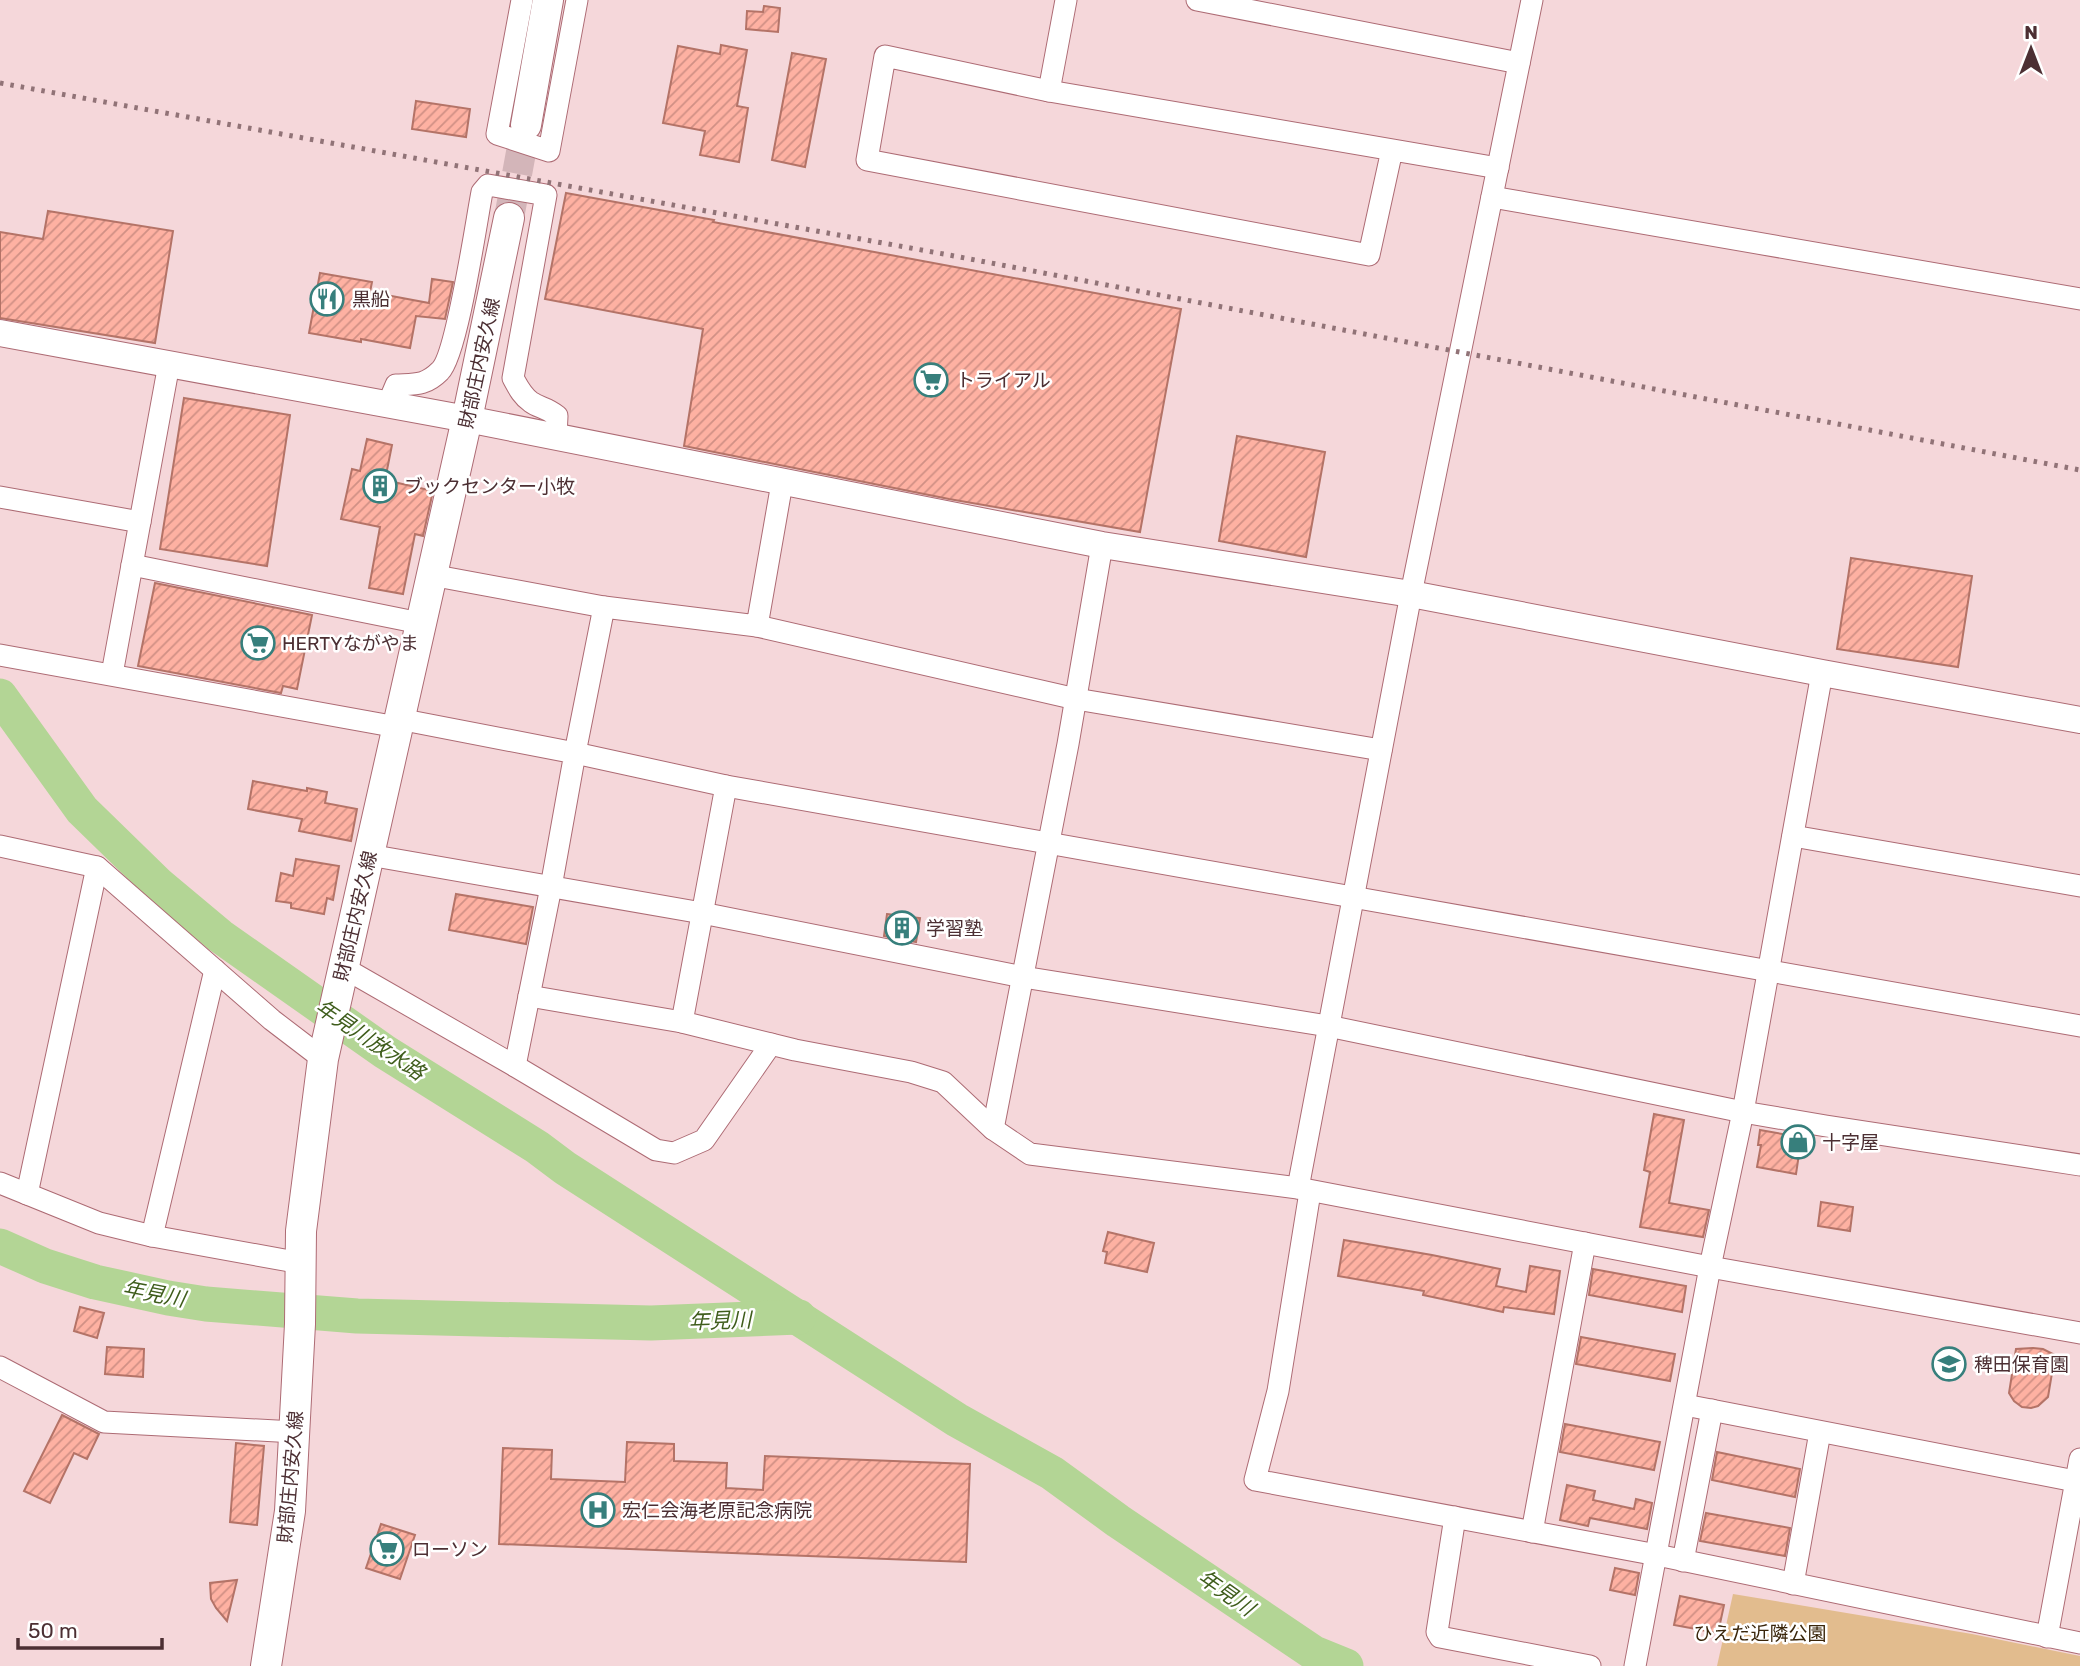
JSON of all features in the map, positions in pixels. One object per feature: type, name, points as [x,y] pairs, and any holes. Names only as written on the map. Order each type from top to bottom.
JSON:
[{"type":"main road","points":[[526,125],[548,0]]},
{"type":"main road","name":"財部庄内安久線","points":[[266,1666],[290,1511],[302,1231],[324,1051],[467,419],[509,218]]},
{"type":"street","points":[[522,0],[498,134],[549,151],[577,0]]},
{"type":"street","points":[[1049,91],[1066,0]]},
{"type":"street","points":[[1196,0],[1519,64]]},
{"type":"street","points":[[1532,0],[1411,594],[1328,1026],[1278,1391],[1255,1480],[1657,1555],[2080,1643]]},
{"type":"street","points":[[1392,150],[1369,255],[867,160],[885,56],[1049,91],[1498,168]]},
{"type":"street","points":[[388,404],[396,385],[424,384],[442,369],[452,345],[482,192],[488,185],[546,195],[513,378],[521,393],[532,404],[548,409],[557,416],[556,437]]},
{"type":"street","points":[[1492,197],[2080,299]]},
{"type":"street","points":[[0,333],[467,419],[1102,545],[1411,594],[2080,720]]},
{"type":"street","points":[[112,674],[169,364]]},
{"type":"street","points":[[757,626],[782,483]]},
{"type":"street","points":[[0,497],[140,522]]},
{"type":"street","points":[[993,1129],[1076,699],[1102,545]]},
{"type":"street","points":[[132,565],[420,623]]},
{"type":"street","points":[[431,575],[604,607],[757,626],[1076,699],[1381,750]]},
{"type":"street","points":[[515,1066],[604,607]]},
{"type":"street","points":[[0,655],[575,753],[726,786],[1048,845],[1353,896],[2080,1026]]},
{"type":"street","points":[[1635,1666],[1710,1267],[1743,1112],[1822,673]]},
{"type":"street","points":[[682,1022],[726,786]]},
{"type":"street","points":[[1793,836],[2080,886]]},
{"type":"street","points":[[0,846],[97,867],[272,1020],[324,1051]]},
{"type":"street","points":[[369,855],[702,913],[1023,977],[1328,1026],[1743,1112],[2080,1165]]},
{"type":"street","points":[[27,1194],[97,867]]},
{"type":"street","points":[[152,1236],[215,970]]},
{"type":"street","points":[[343,972],[515,1066],[656,1150],[674,1153],[704,1140],[771,1044]]},
{"type":"street","points":[[529,996],[682,1022],[771,1044],[911,1072],[943,1082],[993,1129],[1030,1154],[1304,1190],[1710,1267],[2080,1333]]},
{"type":"street","points":[[0,1183],[99,1223],[301,1270]]},
{"type":"street","points":[[1532,1532],[1585,1243]]},
{"type":"street","points":[[0,1367],[104,1422],[295,1432]]},
{"type":"street","points":[[1685,1405],[2078,1482]]},
{"type":"street","points":[[1683,1561],[1712,1410]]},
{"type":"street","points":[[1793,1584],[1820,1432]]},
{"type":"street","points":[[2048,1637],[2078,1482],[2080,1459]]},
{"type":"street","points":[[1455,1517],[1437,1632],[1440,1637],[1590,1666]]},
{"type":"green space","name":"ひえだ近隣公園","points":[[1733,1594],[1972,1634],[2080,1656],[2080,1666],[1717,1666]]},
{"type":"building","points":[[764,6],[780,8],[778,32],[746,29],[747,11],[763,12]]},
{"type":"building","points":[[721,45],[747,50],[737,106],[748,108],[739,162],[700,155],[705,131],[663,123],[678,46],[720,54]]},
{"type":"building","points":[[792,53],[826,59],[805,167],[772,160]]},
{"type":"building","points":[[416,101],[470,109],[466,137],[412,129]]},
{"type":"building","name":"トライアル","points":[[566,193],[1181,309],[1140,532],[949,499],[684,446],[703,329],[545,299]]},
{"type":"building","points":[[48,211],[173,231],[155,343],[0,318],[0,232],[43,239]]},
{"type":"building","points":[[320,273],[372,282],[370,292],[429,303],[432,279],[453,282],[445,319],[416,316],[410,348],[309,333]]},
{"type":"building","points":[[184,398],[290,415],[267,566],[160,549]]},
{"type":"building","points":[[1237,436],[1325,452],[1306,557],[1219,541]]},
{"type":"building","name":"ブックセンター小牧","points":[[367,439],[392,445],[385,480],[433,491],[423,536],[415,534],[403,594],[369,588],[380,527],[341,519],[352,469],[360,471]]},
{"type":"building","points":[[1851,558],[1972,576],[1958,667],[1837,649]]},
{"type":"building","points":[[155,583],[312,615],[297,689],[283,686],[281,693],[138,666]]},
{"type":"building","points":[[253,781],[327,792],[325,803],[357,809],[351,841],[299,831],[302,819],[248,809]]},
{"type":"building","points":[[296,859],[339,866],[333,900],[327,898],[324,914],[291,908],[291,903],[276,901],[281,873],[293,876]]},
{"type":"building","points":[[456,894],[533,907],[526,944],[449,930]]},
{"type":"building","name":"学習塾","points":[[887,914],[920,918],[916,942],[884,936]]},
{"type":"building","points":[[1654,1114],[1684,1120],[1669,1203],[1709,1210],[1703,1237],[1640,1227],[1650,1172],[1644,1170]]},
{"type":"building","points":[[1760,1130],[1788,1135],[1786,1152],[1799,1154],[1796,1174],[1757,1167],[1761,1145],[1758,1145]]},
{"type":"building","points":[[1821,1202],[1853,1207],[1850,1231],[1818,1226]]},
{"type":"building","points":[[1108,1232],[1154,1243],[1147,1272],[1105,1263],[1107,1252],[1103,1251]]},
{"type":"building","points":[[1344,1240],[1500,1269],[1496,1286],[1526,1292],[1530,1266],[1560,1271],[1554,1314],[1504,1307],[1503,1312],[1423,1295],[1424,1291],[1338,1276]]},
{"type":"building","points":[[1593,1269],[1686,1286],[1682,1312],[1589,1295]]},
{"type":"building","points":[[80,1307],[104,1313],[97,1338],[74,1331]]},
{"type":"building","points":[[1581,1337],[1675,1354],[1670,1381],[1576,1364]]},
{"type":"building","points":[[107,1347],[144,1349],[143,1377],[105,1374]]},
{"type":"building","points":[[2033,1348],[2055,1355],[2048,1397],[2038,1406],[2031,1408],[2022,1407],[2009,1393],[2016,1349]]},
{"type":"building","points":[[62,1415],[99,1434],[87,1459],[74,1453],[50,1503],[24,1491]]},
{"type":"building","points":[[1565,1424],[1660,1442],[1654,1470],[1560,1452]]},
{"type":"building","points":[[627,1442],[674,1444],[674,1461],[727,1463],[726,1488],[763,1490],[765,1456],[970,1464],[966,1562],[499,1544],[503,1448],[552,1450],[551,1479],[625,1482]]},
{"type":"building","points":[[236,1443],[264,1446],[257,1525],[230,1522]]},
{"type":"building","points":[[1717,1452],[1800,1469],[1795,1497],[1712,1480]]},
{"type":"building","points":[[1567,1485],[1595,1491],[1593,1500],[1634,1509],[1636,1499],[1652,1503],[1647,1529],[1590,1518],[1588,1526],[1560,1520]]},
{"type":"building","points":[[1706,1513],[1790,1528],[1785,1556],[1700,1541]]},
{"type":"building","points":[[381,1524],[415,1535],[400,1579],[366,1568]]},
{"type":"building","points":[[1615,1568],[1639,1573],[1635,1595],[1610,1590]]},
{"type":"building","points":[[237,1580],[227,1621],[211,1599],[210,1583]]},
{"type":"building","points":[[1680,1596],[1724,1605],[1718,1633],[1674,1625]]},
{"type":"waterway","name":"年見川放水路","points":[[0,696],[82,810],[159,885],[220,936],[385,1052],[537,1147],[565,1168],[957,1420],[1052,1473],[1118,1521],[1314,1653],[1346,1666]]},
{"type":"waterway","name":"年見川","points":[[0,1246],[45,1266],[95,1282],[206,1304],[357,1316],[651,1323],[799,1317]]},
{"type":"tunnel","points":[[509,218],[526,125]]},
{"type":"railway","points":[[0,83],[949,255],[2080,470]]},
{"type":"place","name":"黒船","points":[[327,299]]},
{"type":"place","name":"トライアル","points":[[931,380]]},
{"type":"place","name":"ブックセンター小牧","points":[[380,486]]},
{"type":"place","name":"HERTYながやま","points":[[258,643]]},
{"type":"place","name":"学習塾","points":[[902,928]]},
{"type":"place","name":"十字屋","points":[[1798,1142]]},
{"type":"place","name":"稗田保育園","points":[[1949,1364]]},
{"type":"place","name":"宏仁会海老原記念病院","points":[[598,1510]]},
{"type":"place","name":"ローソン","points":[[387,1549]]}]
